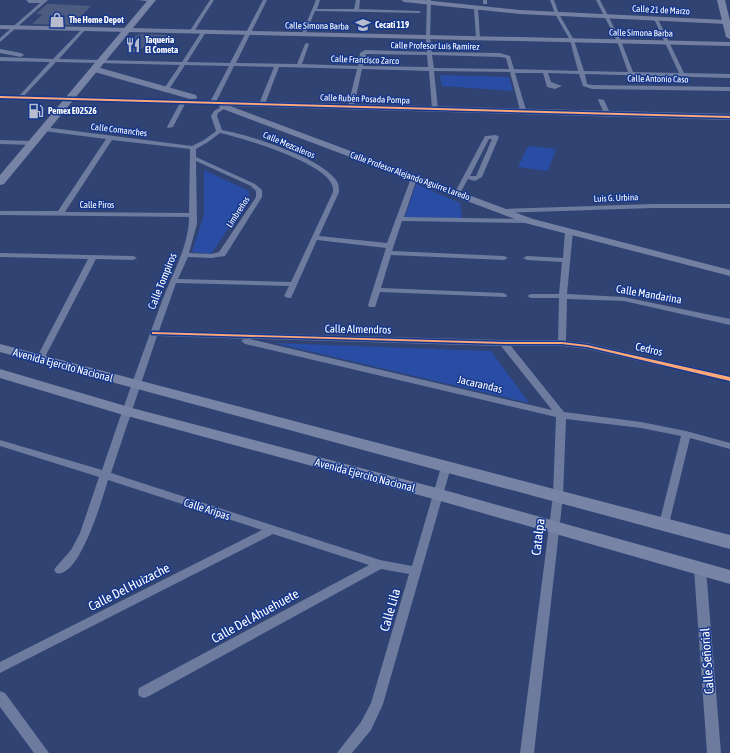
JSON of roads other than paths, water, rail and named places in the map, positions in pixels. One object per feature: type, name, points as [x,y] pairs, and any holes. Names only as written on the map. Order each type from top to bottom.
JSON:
[{"type":"main road","points":[[0,182],[152,0]]},
{"type":"main road","points":[[721,0],[727,12],[726,22],[730,37]]},
{"type":"main road","name":"Avenida Ejercito Nacional","points":[[0,348],[730,542]]},
{"type":"main road","name":"Avenida Ejercito Nacional","points":[[0,373],[126,411],[437,494],[730,577]]},
{"type":"street","points":[[28,0],[28,2],[45,1]]},
{"type":"street","points":[[140,0],[152,0]]},
{"type":"street","points":[[191,32],[212,0]]},
{"type":"street","points":[[213,102],[265,0]]},
{"type":"street","points":[[303,35],[318,0]]},
{"type":"street","points":[[356,11],[358,0]]},
{"type":"street","name":"Calle 21 de Marzo","points":[[404,0],[429,1],[476,8],[557,14],[726,22]]},
{"type":"street","points":[[552,0],[557,14],[572,40],[580,73]]},
{"type":"street","points":[[598,0],[605,17],[619,41],[632,74]]},
{"type":"street","points":[[0,41],[45,1]]},
{"type":"street","points":[[429,1],[428,37],[435,108]]},
{"type":"street","points":[[476,8],[478,38]]},
{"type":"street","points":[[313,10],[419,12]]},
{"type":"street","points":[[656,19],[682,75]]},
{"type":"street","name":"Calle Simona Barba","points":[[0,27],[248,34],[730,44]]},
{"type":"street","points":[[21,97],[83,29]]},
{"type":"street","points":[[166,90],[204,32]]},
{"type":"street","points":[[299,66],[307,44]]},
{"type":"street","points":[[0,51],[54,60]]},
{"type":"street","name":"Calle Profesor Luis Ramírez","points":[[359,68],[365,52],[430,53],[505,56],[508,57],[512,71]]},
{"type":"street","name":"Calle Francisco Zarco","points":[[0,59],[730,76]]},
{"type":"street","points":[[262,104],[277,66]]},
{"type":"street","points":[[351,106],[359,68]]},
{"type":"street","name":"Calle Profesor Alejando Aguirre Laredo","points":[[94,69],[213,102],[530,221],[730,273]]},
{"type":"street","points":[[512,71],[523,110]]},
{"type":"street","points":[[545,72],[548,83]]},
{"type":"street","name":"Calle Antonio Caso","points":[[580,73],[585,85],[592,87],[730,89]]},
{"type":"street","name":"Calle Rubén Posada Pompa","points":[[0,96],[730,116]]},
{"type":"street","points":[[601,100],[607,113]]},
{"type":"street","points":[[170,127],[183,102]]},
{"type":"street","points":[[193,148],[206,141],[219,131],[214,116],[216,112],[224,107]]},
{"type":"street","name":"Calle Comanches","points":[[44,129],[193,148]]},
{"type":"street","name":"Calle Mezcaleros","points":[[219,131],[239,134],[316,167],[332,179],[336,185],[336,192],[288,296]]},
{"type":"street","points":[[457,194],[487,137],[497,138],[479,177],[466,177]]},
{"type":"street","points":[[60,214],[110,138]]},
{"type":"street","points":[[0,142],[32,143]]},
{"type":"street","name":"Calle Tompiros","points":[[60,570],[75,553],[85,533],[154,333],[173,281],[185,255],[193,224],[193,148]]},
{"type":"street","points":[[478,155],[488,157]]},
{"type":"street","name":"Limbreños","points":[[185,255],[211,256],[222,254],[259,197],[259,190],[253,185],[192,157]]},
{"type":"street","points":[[372,305],[414,178]]},
{"type":"street","name":"Luis G. Urbina","points":[[504,211],[653,206],[730,206]]},
{"type":"street","name":"Calle Piros","points":[[0,213],[193,215]]},
{"type":"street","points":[[400,219],[530,221]]},
{"type":"street","points":[[562,343],[563,296],[569,231]]},
{"type":"street","points":[[315,238],[389,250],[504,258]]},
{"type":"street","points":[[0,255],[133,258]]},
{"type":"street","points":[[40,359],[93,257]]},
{"type":"street","points":[[527,258],[567,260]]},
{"type":"street","points":[[173,281],[294,284]]},
{"type":"street","points":[[377,290],[503,295]]},
{"type":"street","name":"Calle Mandarina","points":[[531,296],[624,299],[730,322]]},
{"type":"street","name":"Calle Almendros","points":[[154,333],[504,343],[562,343]]},
{"type":"street","name":"Jacarandas","points":[[226,336],[561,415],[641,425],[686,434],[730,446]]},
{"type":"street","points":[[504,343],[561,415]]},
{"type":"street","name":"Cedros","points":[[562,343],[622,353],[730,379]]},
{"type":"street","name":"Catalpa","points":[[527,753],[558,496],[561,415]]},
{"type":"street","points":[[664,524],[686,434]]},
{"type":"street","name":"Calle Aripas","points":[[0,443],[380,564],[415,571]]},
{"type":"street","name":"Calle Lila","points":[[344,753],[366,726],[377,704],[446,467]]},
{"type":"street","name":"Calle Del Huizache","points":[[0,668],[271,530]]},
{"type":"street","name":"Calle Del Ahuehuete","points":[[144,692],[380,564]]},
{"type":"street","name":"Calle Señorial","points":[[700,569],[714,753]]},
{"type":"street","points":[[0,697],[42,753]]},
{"type":"place","name":"The Home Depot","points":[[57,20]]},
{"type":"place","name":"Cecati 119","points":[[363,25]]},
{"type":"place","name":"Taqueria El Cometa","points":[[133,45]]},
{"type":"place","name":"Pemex E02526","points":[[36,111]]}]
